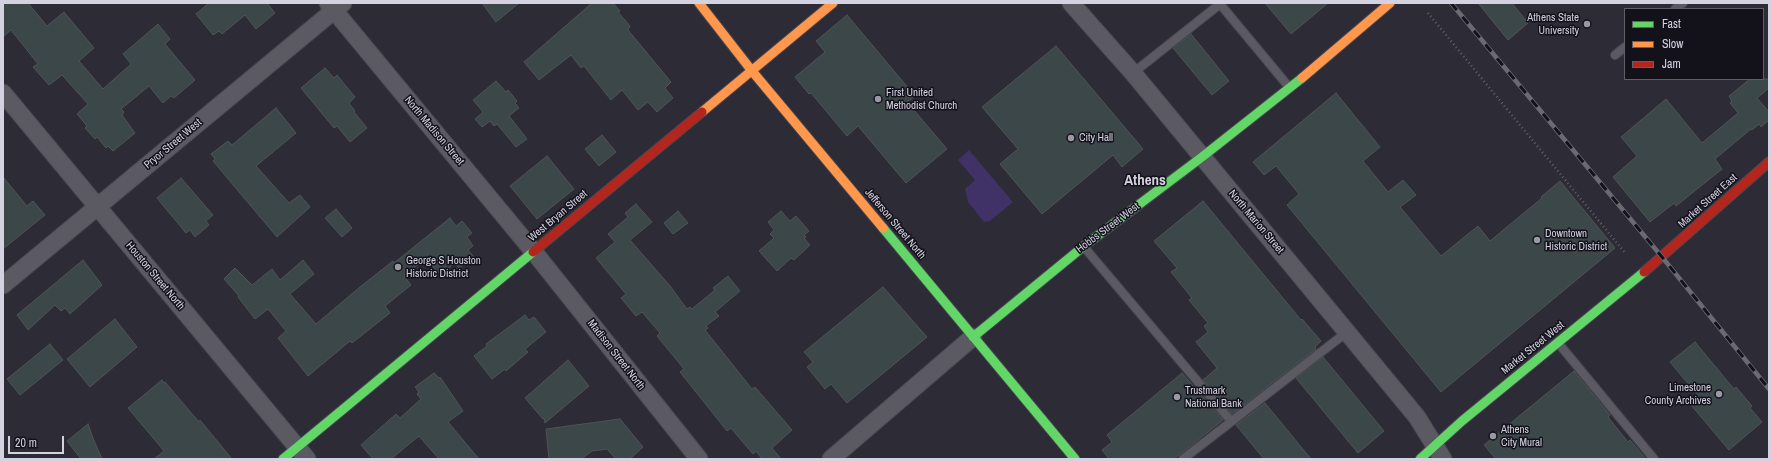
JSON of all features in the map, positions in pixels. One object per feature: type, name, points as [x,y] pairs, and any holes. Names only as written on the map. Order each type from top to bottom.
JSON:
[{"type":"street","name":"Jefferson Street North","points":[[699,3],[752,71],[1075,459]]},
{"type":"street","name":"West Bryan Street","points":[[283,459],[302,454],[534,252],[833,3]]},
{"type":"street","name":"North Marion Street","points":[[1072,3],[1133,73],[1417,417],[1439,452]]},
{"type":"street","name":"Hobbs Street West","points":[[831,459],[973,337],[1084,246],[1290,88],[1390,3]]},
{"type":"street","name":"Pryor Street West","points":[[3,285],[335,5]]},
{"type":"street","name":"North Madison Street","points":[[335,5],[534,252]]},
{"type":"street","name":"Houston Street North","points":[[3,93],[302,454]]},
{"type":"street","name":"Market Street East","points":[[1662,257],[1769,162]]},
{"type":"street","name":"Madison Street North","points":[[534,252],[699,459]]},
{"type":"street","name":"Market Street West","points":[[1420,459],[1439,452],[1558,343],[1662,257]]},
{"type":"lane","points":[[1133,73],[1220,4],[1290,88]]},
{"type":"lane","points":[[1615,55],[1624,48]]},
{"type":"lane","points":[[1084,246],[1231,421]]},
{"type":"lane","points":[[1183,459],[1347,332]]},
{"type":"lane","points":[[1558,343],[1654,459]]},
{"type":"path","points":[[1428,13],[1626,254]]},
{"type":"shaded area","points":[[969,150],[1013,202],[990,221],[984,222],[968,202],[965,189],[975,180],[958,160]]},
{"type":"building","points":[[3,3],[28,3],[47,26],[64,12],[94,48],[79,61],[103,89],[131,64],[123,54],[158,24],[170,39],[165,44],[195,80],[174,98],[171,96],[163,103],[149,86],[121,109],[124,112],[122,115],[135,133],[113,151],[108,146],[106,148],[97,137],[95,139],[85,128],[87,126],[77,114],[88,104],[62,75],[49,85],[33,67],[38,64],[11,30],[3,37]]},
{"type":"building","points":[[209,3],[267,3],[275,13],[256,29],[245,15],[222,34],[219,31],[213,35],[196,14]]},
{"type":"building","points":[[482,3],[519,3],[496,22]]},
{"type":"building","points":[[592,3],[613,3],[620,11],[618,12],[630,26],[628,30],[671,82],[665,88],[673,98],[657,112],[648,102],[638,110],[622,90],[611,100],[584,66],[581,68],[571,55],[539,80],[524,62]]},
{"type":"building","points":[[1265,3],[1328,3],[1291,34]]},
{"type":"building","points":[[1478,3],[1512,3],[1528,23],[1508,40]]},
{"type":"building","name":"First United Methodist Church","points":[[847,15],[915,96],[907,102],[947,149],[906,183],[858,126],[847,136],[811,93],[809,94],[795,77],[825,52],[816,41]]},
{"type":"building","points":[[1191,34],[1229,81],[1212,95],[1173,48]]},
{"type":"building","name":"City Hall","points":[[1056,46],[1143,149],[1122,167],[1113,155],[1042,214],[1000,164],[1018,149],[982,107]]},
{"type":"building","points":[[325,68],[334,78],[337,75],[355,97],[349,103],[355,111],[354,112],[367,128],[350,142],[337,126],[334,128],[301,88]]},
{"type":"building","points":[[1769,79],[1769,88],[1757,98],[1769,112],[1769,120],[1761,127],[1759,124],[1752,130],[1751,129],[1715,159],[1722,169],[1676,206],[1674,203],[1650,222],[1613,177],[1637,156],[1621,137],[1666,99],[1702,143],[1738,113],[1730,103],[1732,101],[1729,96],[1749,80]]},
{"type":"building","points":[[496,81],[506,92],[508,90],[517,101],[515,103],[519,108],[509,116],[527,139],[516,147],[497,124],[494,126],[490,121],[482,127],[475,119],[483,112],[473,100]]},
{"type":"building","points":[[1336,93],[1380,147],[1363,161],[1388,192],[1403,180],[1416,195],[1400,207],[1441,256],[1478,226],[1490,241],[1560,181],[1615,248],[1441,392],[1287,205],[1299,194],[1276,166],[1264,175],[1253,162]]},
{"type":"building","points":[[276,108],[296,133],[256,166],[289,203],[300,195],[310,207],[277,237],[213,161],[215,159],[211,154],[228,141],[232,145]]},
{"type":"building","points":[[602,135],[616,152],[599,166],[585,149]]},
{"type":"building","points":[[547,156],[574,189],[537,219],[510,186]]},
{"type":"building","points":[[3,177],[27,206],[33,201],[45,215],[3,249]]},
{"type":"building","points":[[181,178],[213,215],[206,221],[209,225],[195,237],[190,230],[186,233],[157,198]]},
{"type":"building","points":[[1203,201],[1301,320],[1302,319],[1321,341],[1315,347],[1316,349],[1232,414],[1203,380],[1217,368],[1196,342],[1208,332],[1204,326],[1208,323],[1189,300],[1192,298],[1171,272],[1177,268],[1154,241]]},
{"type":"building","points":[[636,204],[652,222],[630,240],[670,286],[687,309],[690,307],[692,309],[715,290],[713,288],[728,276],[740,291],[715,312],[719,316],[706,326],[708,328],[705,330],[752,389],[755,387],[792,430],[772,448],[781,459],[762,459],[756,451],[753,454],[731,428],[727,431],[680,372],[684,369],[657,336],[660,333],[642,312],[636,316],[621,298],[626,294],[596,258],[615,242],[608,234],[628,217],[625,213]]},
{"type":"building","points":[[336,209],[352,228],[342,237],[325,218]]},
{"type":"building","points":[[678,211],[688,223],[673,234],[664,223]]},
{"type":"building","points":[[781,211],[790,221],[796,216],[809,231],[804,235],[806,237],[804,238],[810,245],[794,260],[791,258],[777,271],[759,251],[774,238],[770,234],[774,230],[768,222]]},
{"type":"building","points":[[450,218],[456,226],[462,221],[472,233],[467,237],[473,246],[468,250],[474,257],[459,268],[455,263],[443,272],[441,269],[438,273],[426,258],[404,276],[411,285],[385,306],[390,313],[352,343],[350,341],[308,376],[278,338],[286,331],[268,309],[255,319],[238,297],[239,296],[224,279],[235,268],[252,285],[272,269],[280,280],[303,260],[314,274],[290,294],[316,324],[360,287],[393,261],[394,263]]},
{"type":"building","points":[[83,260],[102,285],[70,314],[65,308],[61,311],[55,305],[28,330],[17,315]]},
{"type":"building","points":[[883,287],[927,337],[847,403],[831,384],[825,389],[807,367],[813,362],[804,352]]},
{"type":"building","points":[[525,315],[529,320],[534,317],[546,332],[525,349],[528,352],[506,371],[505,369],[492,379],[474,356],[487,346],[486,344]]},
{"type":"building","points":[[115,319],[137,347],[90,387],[67,359]]},
{"type":"building","name":"Limestone County Archives","points":[[1695,342],[1734,389],[1736,387],[1752,406],[1750,408],[1762,422],[1729,450],[1691,405],[1700,398],[1670,362]]},
{"type":"building","points":[[50,344],[63,360],[20,395],[7,379]]},
{"type":"building","points":[[1323,357],[1384,431],[1358,453],[1296,378]]},
{"type":"building","points":[[568,360],[589,386],[545,423],[544,418],[543,419],[525,398]]},
{"type":"building","points":[[1574,371],[1610,415],[1608,417],[1628,442],[1630,440],[1646,459],[1496,459],[1484,445]]},
{"type":"building","points":[[434,373],[439,378],[440,377],[463,411],[448,422],[479,459],[439,459],[419,436],[391,459],[373,459],[361,445],[396,414],[400,418],[421,399],[417,394],[419,392],[415,387]]},
{"type":"building","name":"Trustmark National Bank","points":[[1182,373],[1223,420],[1174,459],[1109,459],[1102,450],[1112,442],[1107,435]]},
{"type":"building","points":[[162,380],[199,422],[200,420],[232,459],[154,459],[164,451],[128,408]]},
{"type":"building","points":[[1265,403],[1311,459],[1264,459],[1236,425]]},
{"type":"building","points":[[620,419],[643,447],[630,459],[616,459],[607,449],[592,451],[581,459],[549,459],[546,429]]},
{"type":"building","points":[[88,424],[102,459],[81,459],[67,441]]},
{"type":"railway","points":[[1451,3],[1662,257],[1769,389]]},
{"type":"traffic: fast","points":[[973,337],[1084,246],[1202,157],[1302,78]]},
{"type":"traffic: fast","points":[[883,228],[1075,459]]},
{"type":"traffic: fast","points":[[283,459],[533,252]]},
{"type":"traffic: fast","points":[[1420,459],[1462,421],[1644,272]]},
{"type":"traffic: slow","points":[[699,3],[752,71],[883,228]]},
{"type":"traffic: slow","points":[[702,112],[833,3]]},
{"type":"traffic: slow","points":[[1302,78],[1390,3]]},
{"type":"traffic: jam","points":[[533,252],[702,112]]},
{"type":"traffic: jam","points":[[1644,272],[1769,162]]},
{"type":"place","name":"Athens State University","points":[[1587,24]]},
{"type":"place","name":"First United Methodist Church","points":[[878,99]]},
{"type":"place","name":"City Hall","points":[[1071,138]]},
{"type":"place","name":"Downtown Historic District","points":[[1537,240]]},
{"type":"place","name":"George S Houston Historic District","points":[[398,267]]},
{"type":"place","name":"Limestone County Archives","points":[[1719,394]]},
{"type":"place","name":"Trustmark National Bank","points":[[1177,397]]},
{"type":"place","name":"Athens City Mural","points":[[1493,436]]},
{"type":"district","name":"Athens","points":[[1145,181]]}]
